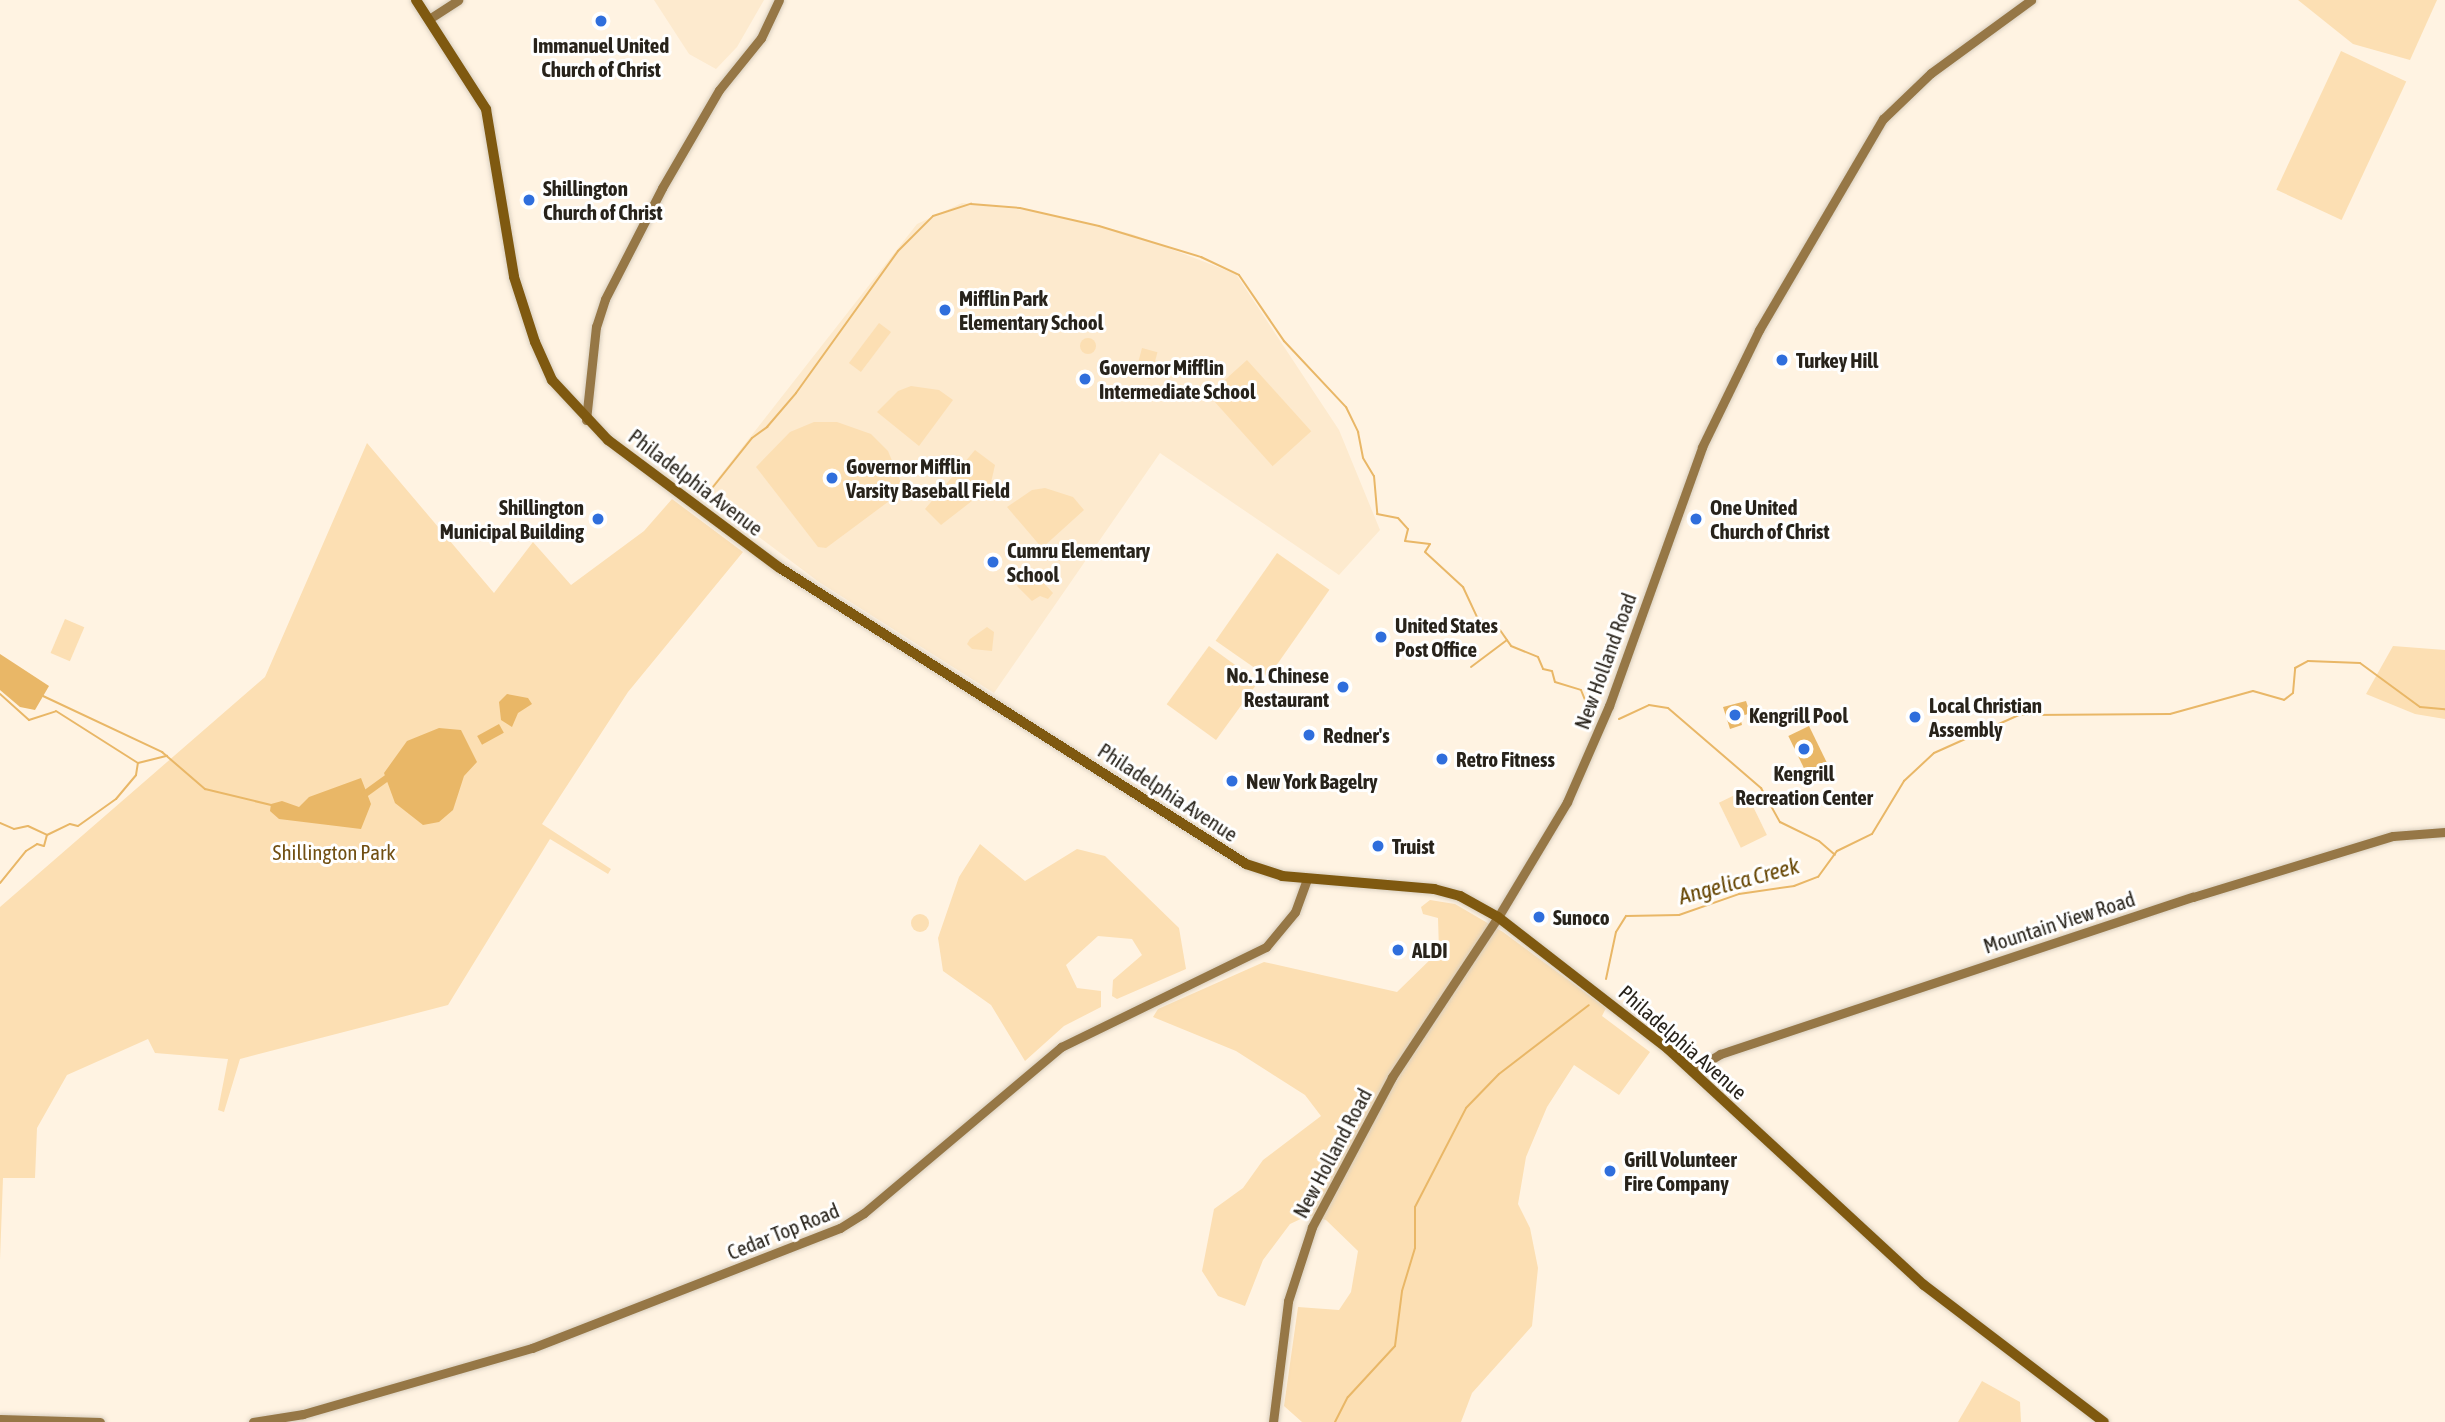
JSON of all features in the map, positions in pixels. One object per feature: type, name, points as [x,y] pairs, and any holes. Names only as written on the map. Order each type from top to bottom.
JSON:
[{"type":"main road","name":"Philadelphia Avenue","points":[[416,0],[486,108],[514,277],[529,329],[552,380],[586,419],[780,568],[1235,858],[1275,875],[1434,889],[1460,896],[1498,917],[1692,1071],[1890,1256],[2104,1422]]},
{"type":"street","points":[[429,19],[458,0]]},
{"type":"street","points":[[586,419],[596,327],[605,299],[662,188],[719,90],[761,38],[779,0]]},
{"type":"street","name":"New Holland Road","points":[[1273,1422],[1288,1301],[1312,1227],[1392,1077],[1498,917],[1581,774],[1717,411],[1759,330],[1883,119],[1911,90],[2031,0]]},
{"type":"street","name":"Mountain View Road","points":[[1692,1071],[1720,1054],[2193,897],[2393,836],[2445,832]]},
{"type":"street","name":"Cedar Top Road","points":[[253,1422],[303,1414],[532,1348],[840,1228],[864,1213],[1061,1047],[1266,947],[1295,912],[1307,879]]},
{"type":"street","points":[[0,1419],[100,1422]]},
{"type":"shaded area","points":[[654,0],[764,0],[737,47],[716,69],[689,54]]},
{"type":"shaded area","points":[[962,203],[1035,211],[1132,234],[1236,274],[1339,430],[1380,530],[1339,575],[1160,453],[994,693],[819,582],[704,496],[917,224]]},
{"type":"shaded area","points":[[0,654],[49,686],[35,710],[20,707],[0,690]]},
{"type":"shaded area","points":[[507,694],[528,698],[532,704],[518,713],[512,727],[501,720],[499,702]]},
{"type":"shaded area","name":"Kengrill Pool","points":[[1746,701],[1750,713],[1740,717],[1742,725],[1730,729],[1723,707]]},
{"type":"shaded area","points":[[499,724],[504,733],[482,745],[477,736]]},
{"type":"shaded area","points":[[1809,726],[1830,769],[1809,779],[1788,736]]},
{"type":"shaded area","points":[[439,728],[461,730],[477,762],[464,776],[453,810],[439,822],[423,825],[395,803],[384,773],[407,741]]},
{"type":"shaded area","points":[[361,778],[371,804],[361,829],[279,819],[270,811],[271,804],[282,801],[299,807],[309,797]]},
{"type":"green space","points":[[2298,0],[2437,0],[2410,60],[2353,44]]},
{"type":"green space","points":[[2341,51],[2406,81],[2342,220],[2276,190]]},
{"type":"green space","points":[[879,323],[891,332],[861,372],[849,363]]},
{"type":"green space","points":[[1088,338],[1096,346],[1088,354],[1080,346]]},
{"type":"green space","points":[[1142,348],[1157,352],[1150,379],[1135,375]]},
{"type":"green space","points":[[1247,360],[1311,431],[1273,466],[1208,395]]},
{"type":"green space","points":[[911,386],[939,390],[953,400],[919,446],[877,412],[898,391]]},
{"type":"green space","name":"Governor Mifflin Varsity Baseball Field","points":[[814,422],[837,422],[871,434],[888,451],[904,490],[826,548],[818,547],[756,467],[790,432]]},
{"type":"green space","name":"Shillington Park","points":[[367,443],[494,593],[533,542],[571,585],[644,531],[672,499],[743,552],[628,692],[542,824],[611,869],[608,874],[550,839],[448,1005],[240,1059],[224,1112],[218,1110],[228,1059],[155,1053],[148,1039],[67,1075],[37,1128],[35,1178],[3,1178],[0,1260],[0,907],[265,677]]},
{"type":"green space","points":[[975,450],[995,465],[990,487],[941,525],[925,509]]},
{"type":"green space","points":[[1045,488],[1073,497],[1084,510],[1042,548],[1007,507],[1032,490]]},
{"type":"green space","points":[[1277,553],[1329,590],[1268,677],[1216,641]]},
{"type":"green space","points":[[1030,568],[1053,593],[1048,599],[1040,596],[1032,601],[1017,586]]},
{"type":"green space","points":[[65,619],[84,627],[70,661],[51,653]]},
{"type":"green space","points":[[987,627],[994,632],[992,651],[972,649],[967,644],[970,639]]},
{"type":"green space","points":[[1209,646],[1258,682],[1216,740],[1167,704]]},
{"type":"green space","points":[[2393,646],[2445,650],[2445,719],[2415,714],[2366,694]]},
{"type":"green space","points":[[1745,790],[1767,835],[1741,848],[1719,803]]},
{"type":"green space","points":[[980,844],[1025,881],[1077,849],[1105,856],[1179,928],[1186,969],[1117,999],[1112,996],[1113,980],[1142,955],[1132,939],[1098,936],[1066,965],[1077,988],[1101,991],[1101,1007],[1064,1026],[1025,1061],[991,1005],[943,971],[938,938],[959,877]]},
{"type":"green space","points":[[1430,900],[1455,904],[1503,932],[1606,1008],[1602,1016],[1650,1052],[1619,1095],[1574,1065],[1547,1107],[1526,1157],[1518,1204],[1530,1228],[1538,1268],[1532,1326],[1472,1393],[1461,1422],[1302,1422],[1284,1406],[1298,1307],[1339,1310],[1351,1292],[1358,1251],[1326,1220],[1309,1215],[1290,1224],[1263,1260],[1245,1306],[1218,1296],[1202,1271],[1214,1209],[1243,1188],[1263,1160],[1321,1116],[1305,1095],[1236,1051],[1153,1017],[1158,1009],[1264,962],[1397,992],[1439,951],[1438,918],[1423,914],[1421,907]]},
{"type":"green space","points":[[920,914],[926,917],[929,923],[926,929],[920,932],[914,929],[911,923],[914,917]]},
{"type":"green space","points":[[1982,1381],[2020,1402],[2021,1422],[1958,1422]]},
{"type":"waterway","points":[[705,497],[752,438],[767,427],[796,393],[898,251],[933,216],[971,204],[1020,208],[1099,226],[1201,257],[1239,275],[1284,341],[1346,407],[1358,432],[1363,458],[1374,476],[1377,514],[1398,518],[1408,529],[1405,541],[1430,544],[1425,552],[1463,587],[1477,617],[1500,630],[1511,646],[1538,657],[1543,669],[1552,671],[1555,682],[1581,690],[1588,707]]},
{"type":"waterway","points":[[1471,667],[1507,640]]},
{"type":"waterway","name":"Angelica Creek","points":[[1606,979],[1616,932],[1626,916],[1679,915],[1739,894],[1794,886],[1818,877],[1837,851],[1872,834],[1904,781],[1934,753],[2019,715],[2170,714],[2253,691],[2284,700],[2293,693],[2295,668],[2308,661],[2360,663],[2420,707],[2445,709]]},
{"type":"waterway","points":[[0,694],[29,720],[56,711],[138,763],[167,756]]},
{"type":"waterway","points":[[43,696],[162,752],[205,789],[271,805]]},
{"type":"waterway","points":[[1619,719],[1649,705],[1668,708],[1761,788],[1780,822],[1819,841],[1835,855]]},
{"type":"waterway","points":[[0,823],[14,829],[28,826],[47,835],[70,824],[78,826],[116,799],[136,775],[138,763]]},
{"type":"waterway","points":[[365,793],[386,778]]},
{"type":"waterway","points":[[0,883],[26,851],[37,844],[44,846],[47,835]]},
{"type":"waterway","name":"Angelica Creek","points":[[1335,1422],[1348,1397],[1395,1346],[1402,1291],[1415,1248],[1415,1207],[1466,1108],[1499,1074],[1589,1005]]},
{"type":"place","name":"Immanuel United Church of Christ","points":[[601,21]]},
{"type":"place","name":"Shillington Church of Christ","points":[[529,200]]},
{"type":"place","name":"Mifflin Park Elementary School","points":[[945,310]]},
{"type":"place","name":"Turkey Hill","points":[[1782,360]]},
{"type":"place","name":"Governor Mifflin Intermediate School","points":[[1085,379]]},
{"type":"place","name":"Governor Mifflin Varsity Baseball Field","points":[[832,478]]},
{"type":"place","name":"Shillington Municipal Building","points":[[598,519]]},
{"type":"place","name":"One United Church of Christ","points":[[1696,519]]},
{"type":"place","name":"Cumru Elementary School","points":[[993,562]]},
{"type":"place","name":"United States Post Office","points":[[1381,637]]},
{"type":"place","name":"No. 1 Chinese Restaurant","points":[[1343,687]]},
{"type":"place","name":"Kengrill Pool","points":[[1735,715]]},
{"type":"place","name":"Local Christian Assembly","points":[[1915,717]]},
{"type":"place","name":"Redner's","points":[[1309,735]]},
{"type":"place","name":"Kengrill Recreation Center","points":[[1804,749]]},
{"type":"place","name":"Retro Fitness","points":[[1442,759]]},
{"type":"place","name":"New York Bagelry","points":[[1232,781]]},
{"type":"place","name":"Truist","points":[[1378,846]]},
{"type":"place","name":"Sunoco","points":[[1539,917]]},
{"type":"place","name":"ALDI","points":[[1398,950]]},
{"type":"place","name":"Grill Volunteer Fire Company","points":[[1610,1171]]}]
